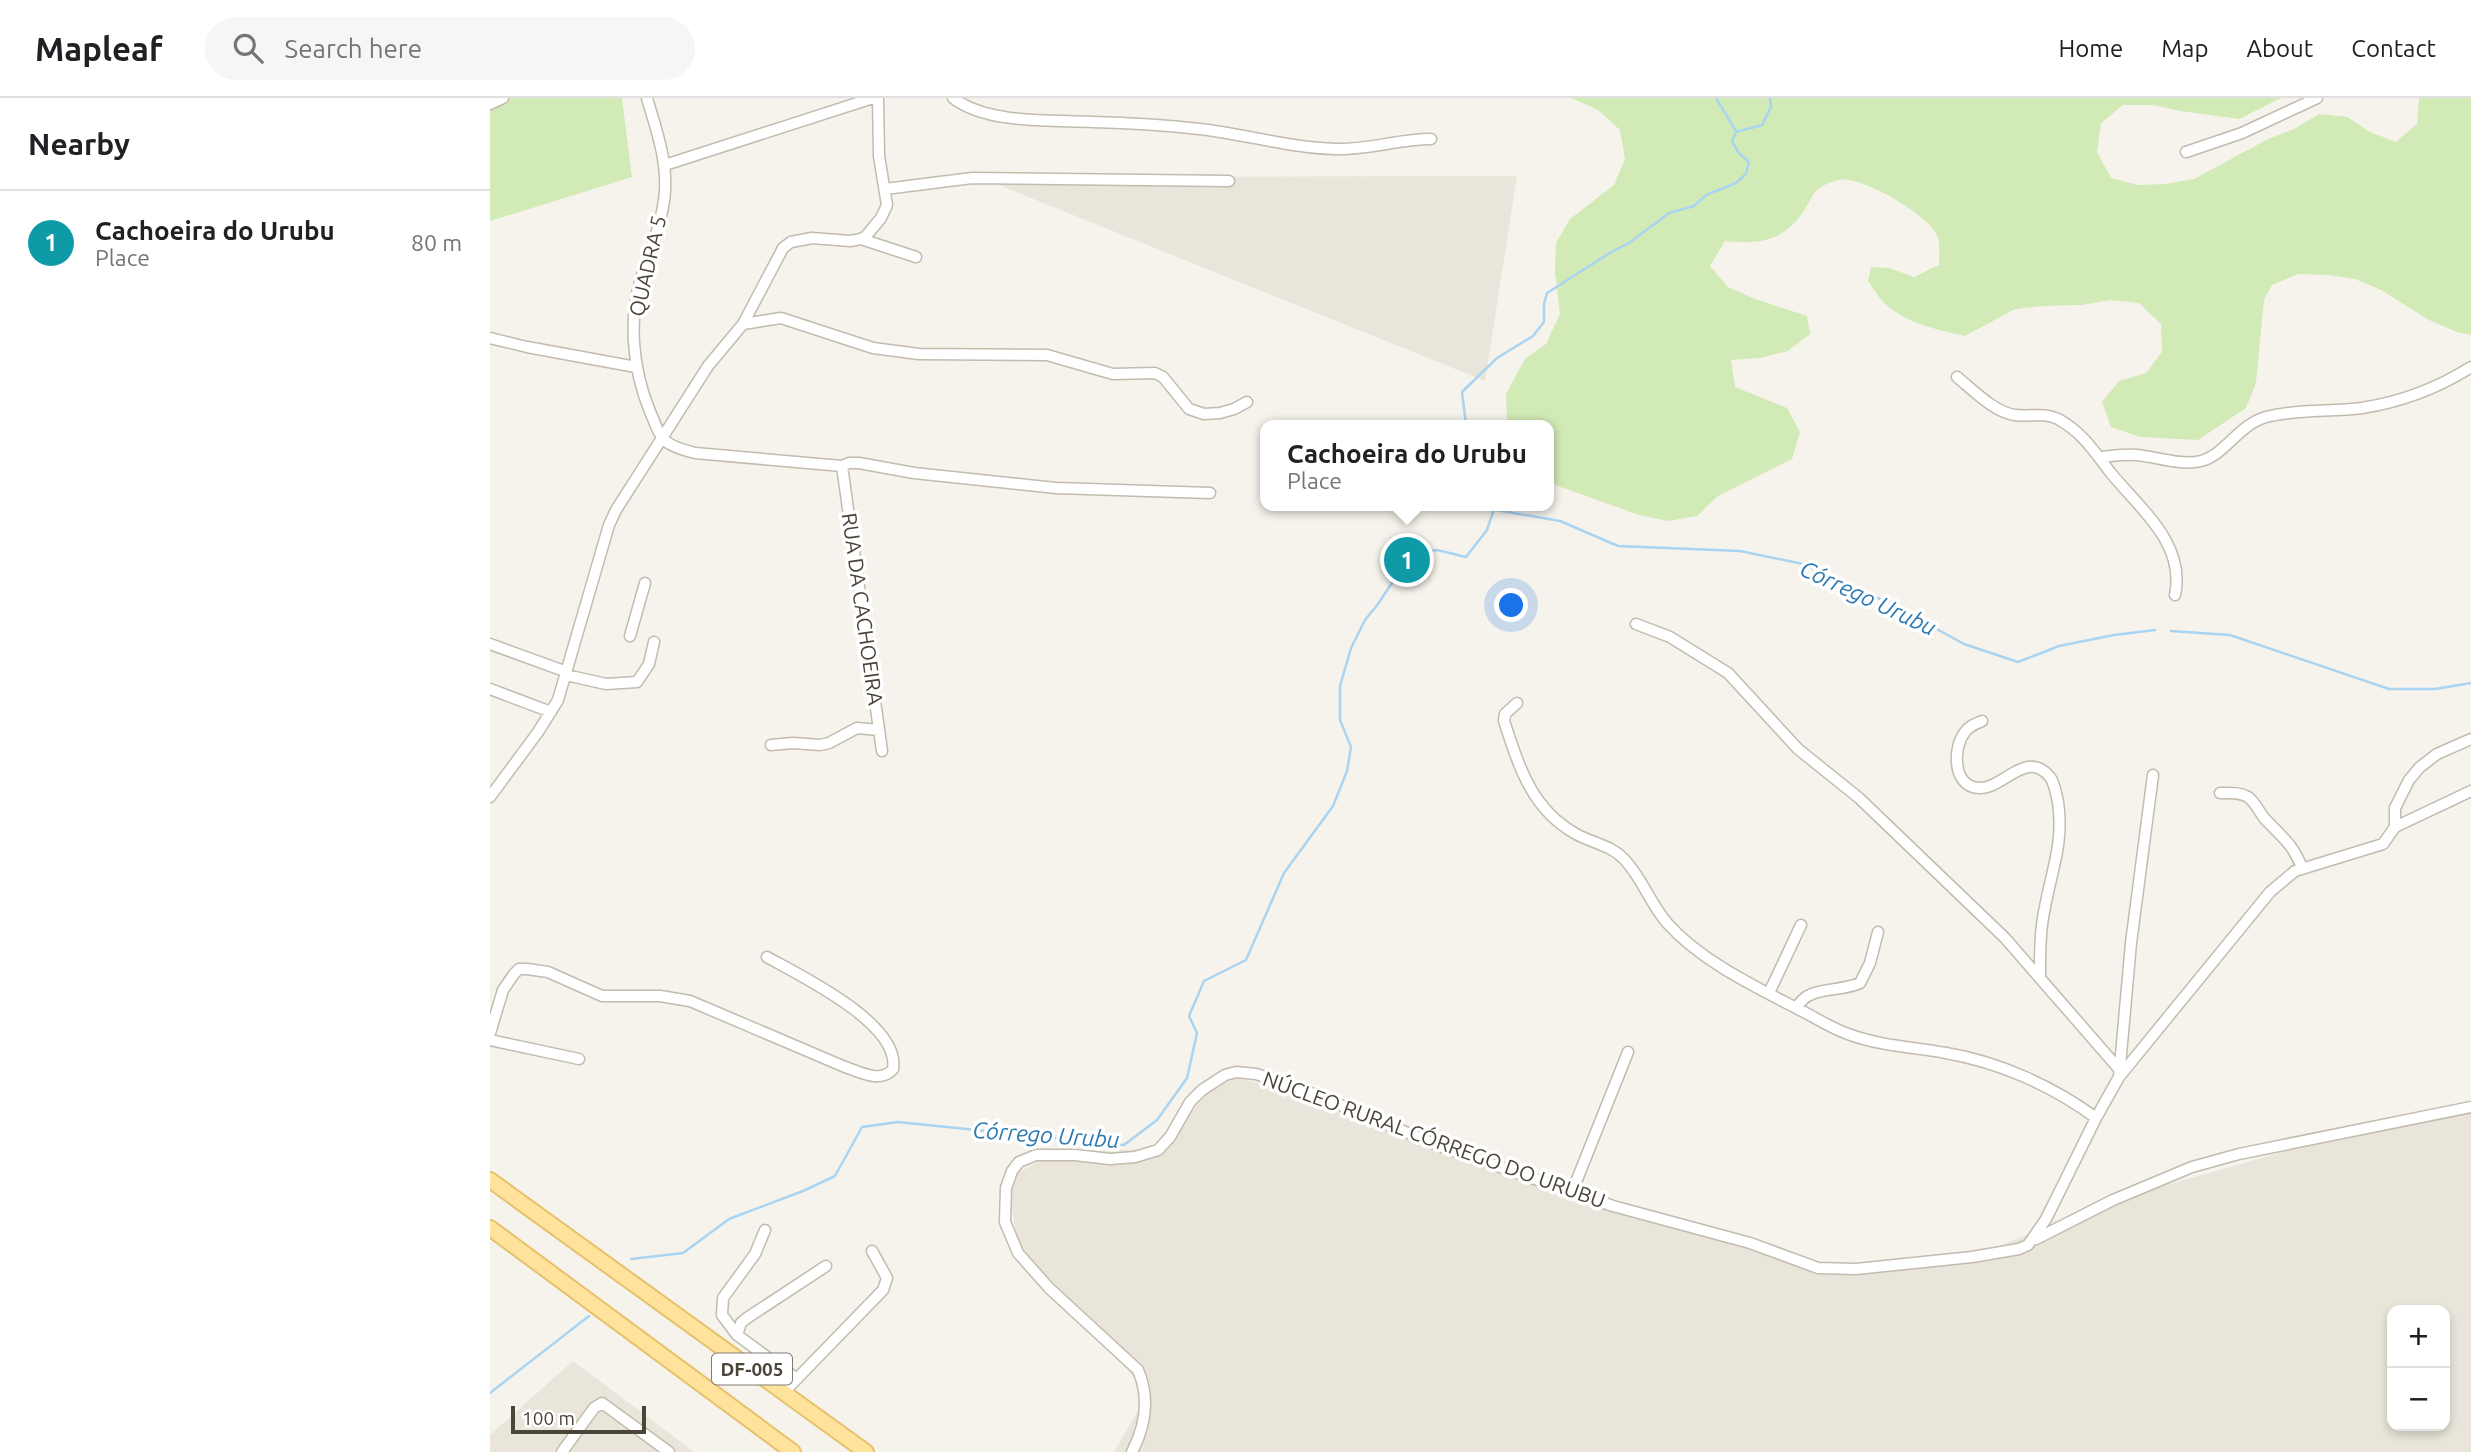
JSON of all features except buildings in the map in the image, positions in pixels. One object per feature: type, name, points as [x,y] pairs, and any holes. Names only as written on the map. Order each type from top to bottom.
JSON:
[{"type":"main road","name":"DF-005","points":[[490,1180],[866,1452]]},
{"type":"main road","name":"DF-005","points":[[490,1228],[793,1452]]},
{"type":"street","points":[[490,104],[503,98]]},
{"type":"street","name":"QUADRA 5","points":[[647,98],[666,165],[665,194],[654,243],[636,299],[634,325],[636,368],[642,393],[662,439]]},
{"type":"street","points":[[666,165],[876,98],[879,156],[887,205],[875,226],[861,239]]},
{"type":"street","points":[[953,98],[972,110],[989,114],[1201,129],[1319,149],[1354,149],[1397,141],[1431,139]]},
{"type":"street","points":[[2186,152],[2242,133],[2317,98]]},
{"type":"street","points":[[885,189],[972,178],[1229,181]]},
{"type":"street","points":[[490,797],[518,761],[558,699],[608,525],[708,366],[743,324],[786,245],[812,238],[850,241],[861,239],[916,257]]},
{"type":"street","points":[[743,324],[781,318],[884,349],[919,354],[1047,355],[1113,374],[1155,373],[1163,377],[1189,409],[1204,414],[1220,413],[1247,402]]},
{"type":"street","points":[[490,338],[527,348],[636,368]]},
{"type":"street","points":[[2100,457],[2135,455],[2202,461],[2212,456],[2252,422],[2269,416],[2362,408],[2401,399],[2438,385],[2471,368]]},
{"type":"street","points":[[1957,377],[2006,412],[2049,416],[2083,437],[2159,527],[2175,567],[2175,595]]},
{"type":"street","points":[[662,439],[678,449],[695,453],[842,466],[859,463],[914,473],[1056,488],[1210,493]]},
{"type":"street","name":"RUA DA CACHOEIRA","points":[[842,466],[882,751]]},
{"type":"street","points":[[630,636],[645,583]]},
{"type":"street","points":[[1636,624],[1670,637],[1728,673],[1798,749],[1859,798],[2005,938],[2119,1073]]},
{"type":"street","points":[[490,644],[566,673],[606,684],[637,682],[649,664],[654,642]]},
{"type":"street","points":[[490,689],[551,712]]},
{"type":"street","points":[[1517,703],[1505,713],[1504,721],[1525,781],[1546,809],[1576,834],[1611,849],[1631,866],[1665,920],[1684,940],[1707,957],[1846,1034],[1873,1042],[1947,1053],[1982,1062],[2049,1089],[2096,1118]]},
{"type":"street","points":[[1982,721],[1963,733],[1958,747],[1957,767],[1961,780],[1970,787],[1980,788],[1994,785],[2014,771],[2034,767],[2052,779],[2056,791],[2061,838],[2044,909],[2039,976]]},
{"type":"street","points":[[771,745],[820,745],[857,729],[879,730]]},
{"type":"street","points":[[2395,827],[2395,808],[2409,780],[2420,767],[2437,754],[2471,739]]},
{"type":"street","points":[[2119,1073],[2131,943],[2153,775]]},
{"type":"street","points":[[2032,1241],[2046,1219],[2119,1073],[2270,892],[2302,868],[2383,844],[2395,827],[2471,791]]},
{"type":"street","points":[[2220,793],[2234,792],[2246,796],[2286,838],[2296,851],[2302,868]]},
{"type":"street","points":[[1769,993],[1801,925]]},
{"type":"street","points":[[1797,1009],[1801,1000],[1811,992],[1843,989],[1860,983],[1870,964],[1878,932]]},
{"type":"street","points":[[490,1033],[503,990],[519,969],[527,969],[548,972],[602,996],[660,996],[690,1001],[845,1067],[868,1075],[888,1075],[893,1069],[893,1054],[883,1035],[866,1017],[767,957]]},
{"type":"street","points":[[490,1040],[579,1059]]},
{"type":"street","points":[[1572,1192],[1628,1052]]},
{"type":"street","name":"NÚCLEO RURAL CÓRREGO DO URUBU","points":[[1132,1452],[1144,1419],[1145,1388],[1138,1370],[1049,1289],[1018,1253],[1005,1222],[1006,1188],[1012,1171],[1019,1162],[1036,1155],[1110,1159],[1151,1153],[1165,1143],[1190,1102],[1225,1074],[1256,1074],[1408,1134],[1572,1192],[1650,1218],[1750,1243],[1818,1268],[1856,1269],[1972,1257],[2019,1249],[2113,1200],[2192,1167],[2251,1152],[2471,1107]]},
{"type":"street","points":[[765,1230],[755,1254],[723,1298],[722,1315],[737,1335],[797,1379]]},
{"type":"street","points":[[785,1392],[883,1290],[887,1278],[872,1251]]},
{"type":"street","points":[[737,1335],[741,1323],[747,1318],[826,1266]]},
{"type":"street","points":[[562,1452],[594,1408],[602,1403],[669,1452]]},
{"type":"shaded area","points":[[1517,176],[1485,381],[979,177]]},
{"type":"shaded area","points":[[1224,1075],[1323,1099],[1541,1180],[1818,1267],[1974,1256],[2115,1200],[2363,1129],[2471,1107],[2471,1452],[1114,1452],[1147,1395],[1106,1341],[1018,1251],[1008,1178],[1055,1153],[1159,1148]]},
{"type":"shaded area","points":[[573,1361],[694,1452],[490,1452],[490,1435]]},
{"type":"green space","points":[[490,98],[622,98],[632,177],[490,221]]},
{"type":"green space","points":[[1571,98],[2281,98],[2239,119],[2152,105],[2123,105],[2101,123],[2097,152],[2111,178],[2138,185],[2194,179],[2319,114],[2347,117],[2370,132],[2396,142],[2417,124],[2419,98],[2471,98],[2471,335],[2429,320],[2381,290],[2355,279],[2298,274],[2272,285],[2264,300],[2256,383],[2246,408],[2198,440],[2140,437],[2111,427],[2102,402],[2119,381],[2146,373],[2162,352],[2161,324],[2139,303],[2110,300],[2082,305],[2015,309],[1965,336],[1912,321],[1893,311],[1881,299],[1868,281],[1871,267],[1889,268],[1914,277],[1939,265],[1938,238],[1923,219],[1894,199],[1862,184],[1839,180],[1818,189],[1793,224],[1776,236],[1747,242],[1725,241],[1710,266],[1728,287],[1807,316],[1810,334],[1788,351],[1760,358],[1731,360],[1735,387],[1787,408],[1800,432],[1792,459],[1718,496],[1697,516],[1668,521],[1639,515],[1554,484],[1554,420],[1507,420],[1506,394],[1525,359],[1546,344],[1560,314],[1555,272],[1556,243],[1570,219],[1614,185],[1625,159],[1620,130],[1598,110]]},
{"type":"waterway","name":"Córrego Urubu","points":[[1716,98],[1736,131]]},
{"type":"waterway","name":"Córrego Urubu","points":[[1465,420],[1462,392],[1497,358],[1533,336],[1544,322],[1547,293],[1629,243],[1669,213],[1694,206],[1706,195],[1736,183],[1746,174],[1749,162],[1738,152],[1732,141],[1736,132],[1762,125],[1771,107],[1770,98]]},
{"type":"waterway","name":"Córrego Urubu","points":[[631,1259],[683,1253],[729,1219],[835,1176],[862,1127],[898,1122],[1124,1145],[1157,1120],[1187,1078],[1197,1033],[1189,1016],[1204,981],[1246,960],[1284,873],[1333,806],[1347,771],[1351,747],[1340,720],[1340,686],[1351,648],[1365,620],[1407,560],[1437,550],[1466,557],[1487,530],[1493,511]]},
{"type":"waterway","name":"Córrego Urubu","points":[[1502,511],[1560,521],[1618,546],[1740,551],[1803,564],[1893,605],[1964,644],[2018,662],[2059,646],[2155,630]]},
{"type":"waterway","name":"Córrego Urubu","points":[[2171,631],[2230,635],[2389,689],[2435,689],[2471,683]]},
{"type":"waterway","points":[[490,1393],[589,1316]]},
{"type":"place","name":"Cachoeira do Urubu","points":[[1407,560]]}]
